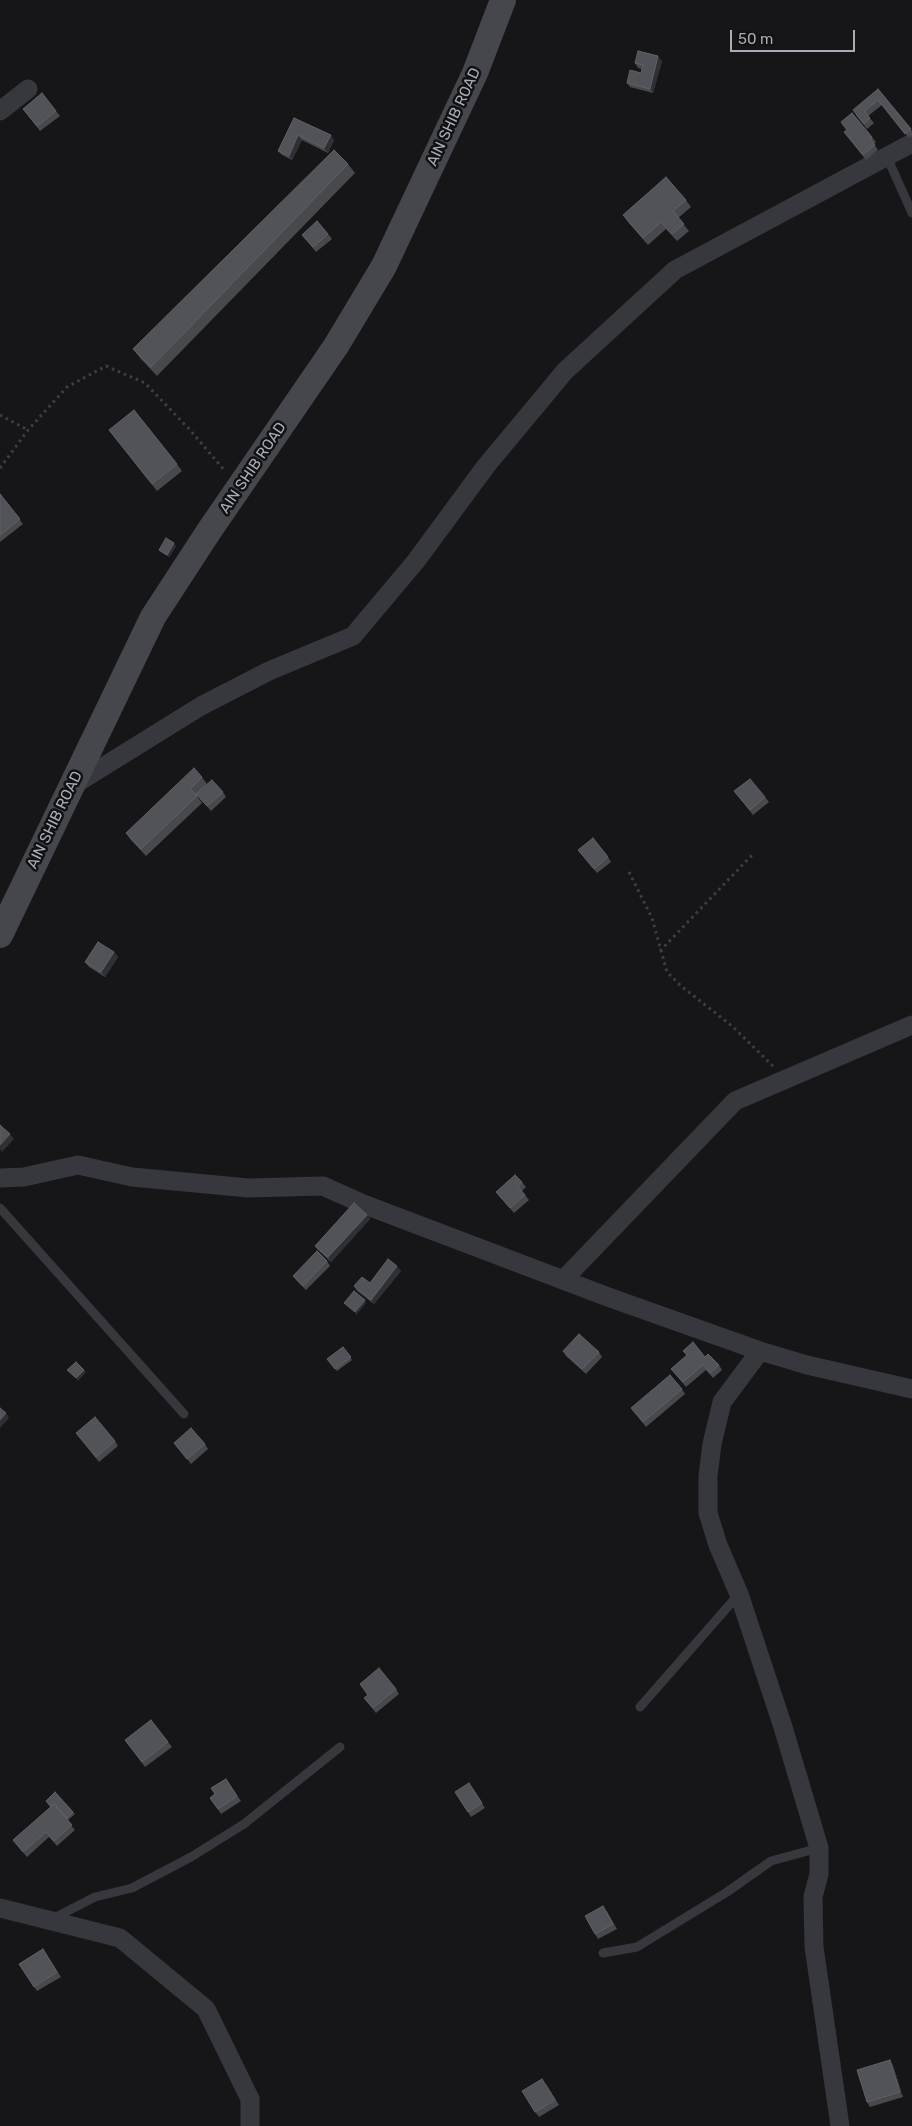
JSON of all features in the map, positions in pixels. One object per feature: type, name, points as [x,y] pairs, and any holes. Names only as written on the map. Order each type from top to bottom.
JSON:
[{"type":"main road","name":"AIN SHIB ROAD","points":[[0,935],[153,617],[336,346],[384,266],[476,72],[503,0]]},
{"type":"street","points":[[0,111],[28,89]]},
{"type":"street","points":[[72,786],[201,706],[269,671],[353,636],[416,561],[486,466],[565,371],[675,270],[912,143]]},
{"type":"street","points":[[564,1279],[735,1101],[912,1025]]},
{"type":"street","points":[[0,1178],[24,1177],[78,1165],[132,1178],[248,1188],[323,1186],[363,1204],[760,1351],[807,1365],[912,1389]]},
{"type":"street","points":[[760,1351],[722,1402],[712,1444],[708,1476],[708,1513],[718,1545],[739,1594],[783,1727],[819,1848],[818,1874],[813,1897],[814,1947],[840,2126]]},
{"type":"street","points":[[0,1908],[120,1938],[206,2009],[250,2099],[250,2126]]},
{"type":"lane","points":[[887,156],[912,213]]},
{"type":"lane","points":[[0,1208],[184,1414]]},
{"type":"lane","points":[[640,1707],[739,1594]]},
{"type":"lane","points":[[49,1920],[95,1897],[132,1888],[191,1858],[244,1824],[340,1747]]},
{"type":"lane","points":[[603,1953],[637,1947],[727,1892],[771,1861],[819,1848]]},
{"type":"path","points":[[0,468],[28,430],[67,387],[106,366],[145,383],[190,430],[239,487]]},
{"type":"path","points":[[0,415],[28,430]]},
{"type":"path","points":[[660,951],[753,854]]},
{"type":"path","points":[[629,872],[652,918],[667,972],[681,986],[732,1026],[787,1078]]},
{"type":"building","points":[[638,51],[658,56],[650,89],[627,83],[630,70],[641,73],[643,65],[635,63]]},
{"type":"building","points":[[878,89],[911,129],[905,134],[878,100],[864,111],[870,118],[864,124],[853,110]]},
{"type":"building","points":[[42,93],[56,111],[37,126],[23,109]]},
{"type":"building","points":[[852,113],[872,137],[870,139],[875,145],[863,155],[844,132],[847,130],[841,122]]},
{"type":"building","points":[[294,118],[331,135],[324,148],[298,135],[289,156],[278,151]]},
{"type":"building","points":[[334,150],[348,164],[151,367],[133,349]]},
{"type":"building","points":[[666,177],[686,200],[673,211],[684,224],[672,234],[661,222],[643,238],[623,215]]},
{"type":"building","points":[[317,221],[328,234],[313,247],[302,235]]},
{"type":"building","points":[[134,410],[177,464],[152,484],[109,430]]},
{"type":"building","points":[[0,494],[20,519],[0,535]]},
{"type":"building","points":[[166,538],[174,543],[167,555],[159,550]]},
{"type":"building","points":[[194,768],[202,777],[190,789],[197,796],[141,849],[126,833]]},
{"type":"building","points":[[750,779],[765,797],[750,810],[734,791]]},
{"type":"building","points":[[212,780],[223,792],[207,806],[196,794]]},
{"type":"building","points":[[593,838],[608,857],[594,869],[578,850]]},
{"type":"building","points":[[98,942],[114,952],[101,972],[85,962]]},
{"type":"building","points":[[0,1125],[10,1134],[0,1145]]},
{"type":"building","points":[[515,1175],[522,1182],[518,1187],[525,1195],[510,1208],[496,1192]]},
{"type":"building","points":[[354,1203],[367,1215],[328,1257],[315,1246]]},
{"type":"building","points":[[317,1251],[327,1261],[303,1286],[293,1276]]},
{"type":"building","points":[[388,1259],[397,1266],[371,1300],[354,1286],[362,1277],[370,1283]]},
{"type":"building","points":[[354,1291],[365,1300],[355,1312],[344,1303]]},
{"type":"building","points":[[579,1334],[599,1352],[582,1369],[563,1351]]},
{"type":"building","points":[[693,1342],[705,1357],[708,1354],[719,1365],[710,1373],[703,1365],[683,1382],[671,1369],[687,1355],[683,1351]]},
{"type":"building","points":[[343,1347],[351,1357],[335,1369],[327,1359]]},
{"type":"building","points":[[76,1362],[84,1370],[76,1378],[67,1370]]},
{"type":"building","points":[[670,1375],[682,1389],[643,1422],[631,1408]]},
{"type":"building","points":[[0,1408],[6,1413],[0,1420]]},
{"type":"building","points":[[95,1417],[115,1441],[96,1457],[76,1433]]},
{"type":"building","points":[[191,1428],[205,1444],[187,1459],[174,1443]]},
{"type":"building","points":[[379,1668],[396,1689],[373,1708],[364,1698],[368,1695],[360,1684]]},
{"type":"building","points":[[151,1720],[168,1742],[142,1762],[125,1740]]},
{"type":"building","points":[[226,1779],[237,1796],[218,1809],[210,1798],[215,1794],[211,1788]]},
{"type":"building","points":[[469,1783],[482,1803],[468,1812],[455,1792]]},
{"type":"building","points":[[55,1792],[73,1812],[67,1818],[54,1804],[51,1807],[46,1801]]},
{"type":"building","points":[[54,1804],[72,1825],[54,1841],[46,1832],[23,1852],[13,1840]]},
{"type":"building","points":[[603,1906],[613,1924],[595,1934],[585,1916]]},
{"type":"building","points":[[43,1949],[57,1972],[34,1987],[19,1964]]},
{"type":"building","points":[[890,2060],[900,2092],[867,2102],[857,2070]]},
{"type":"building","points":[[542,2079],[555,2100],[535,2112],[522,2091]]}]
